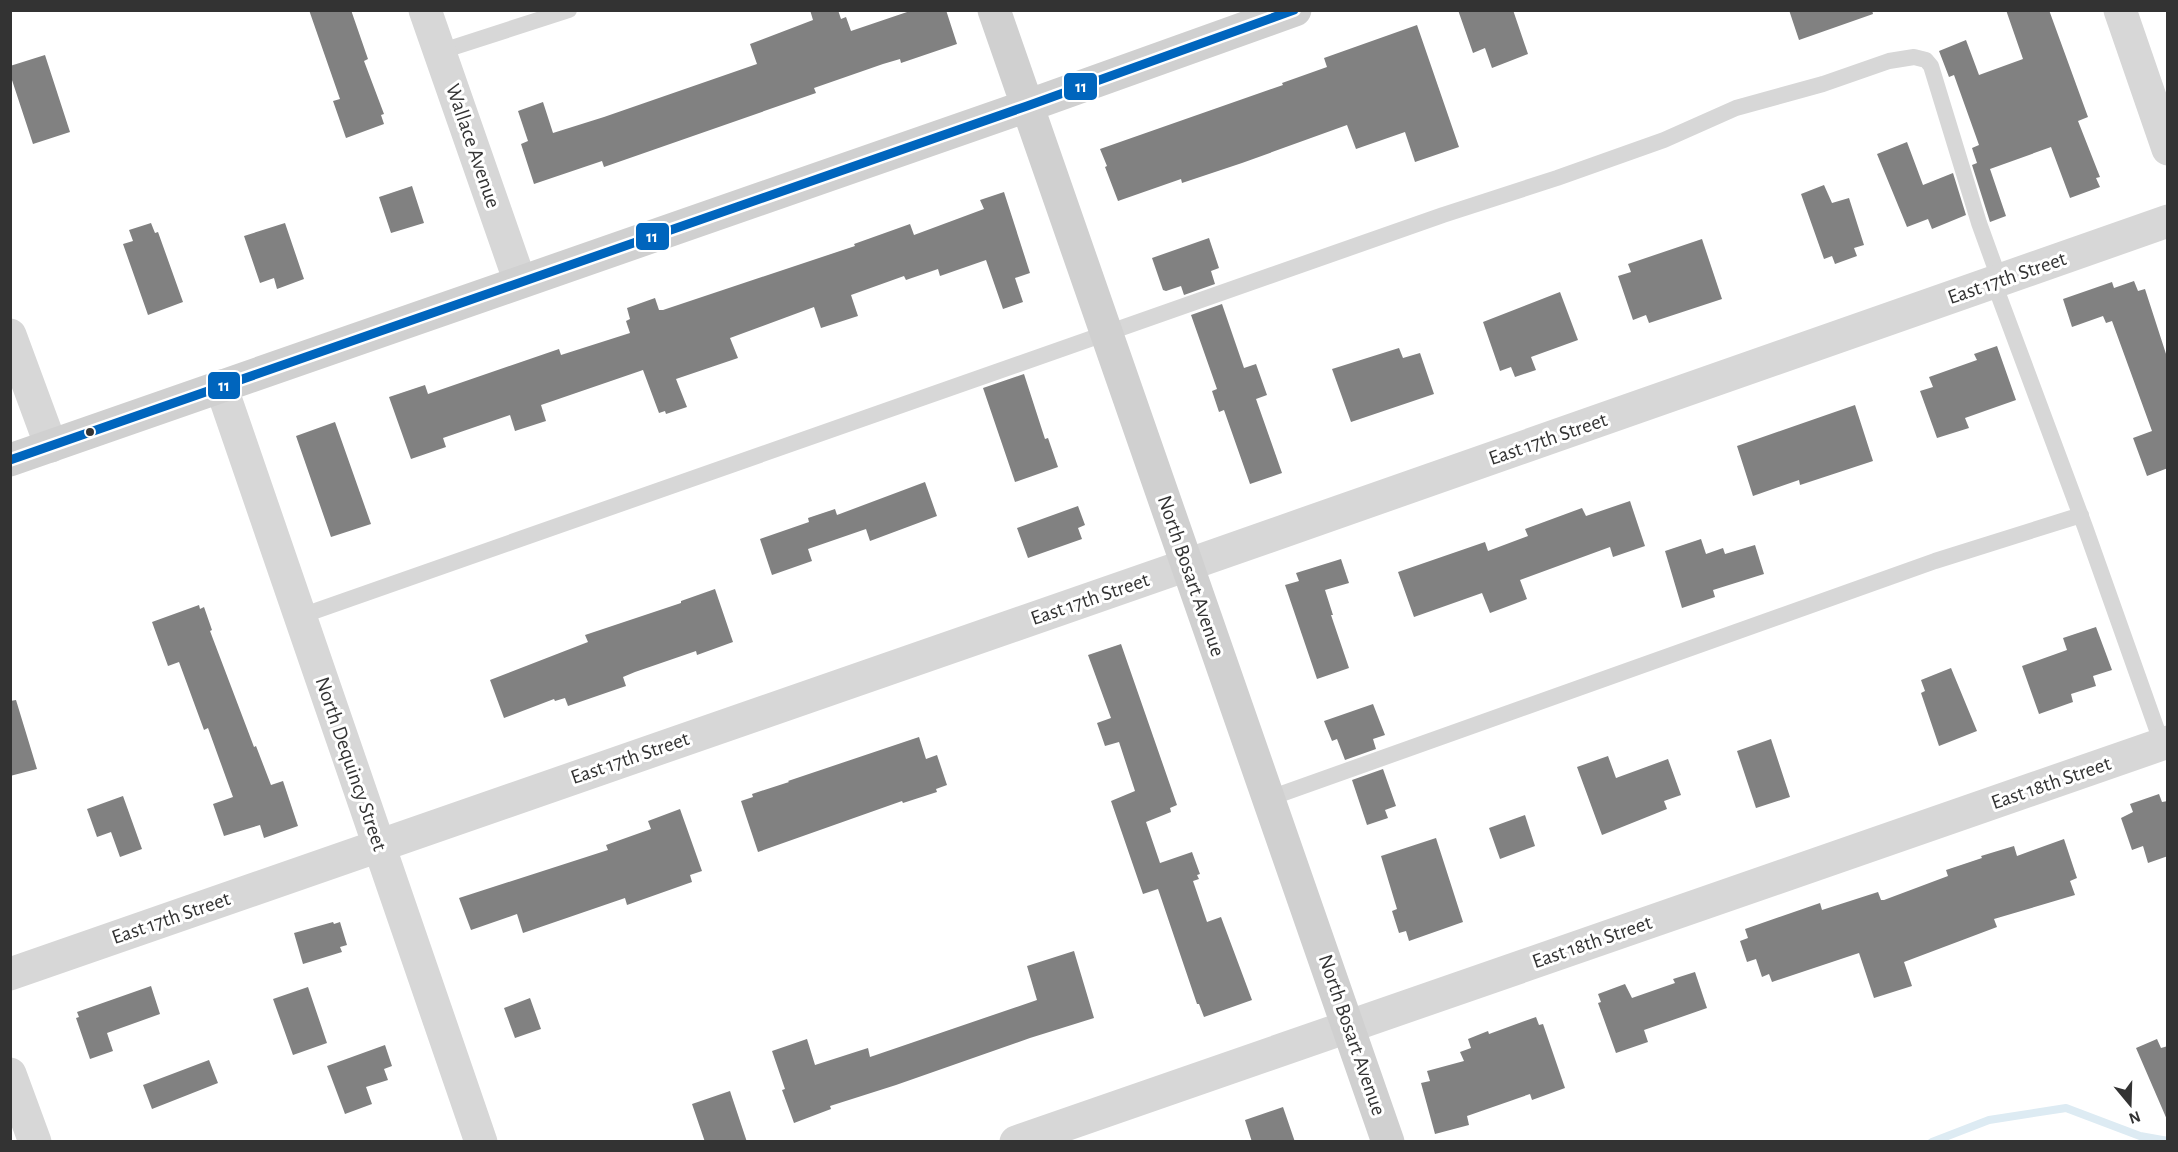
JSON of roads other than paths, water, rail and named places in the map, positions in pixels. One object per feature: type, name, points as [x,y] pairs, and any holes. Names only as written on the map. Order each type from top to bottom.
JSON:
[{"type":"main road","name":"North Bosart Avenue","points":[[994,10],[1388,1142]]},
{"type":"main road","points":[[10,460],[1027,106],[1295,10]]},
{"type":"street","name":"Wallace Avenue","points":[[425,10],[520,282]]},
{"type":"street","points":[[2120,10],[2168,148]]},
{"type":"street","name":"East 17th Street","points":[[10,974],[2168,221]]},
{"type":"street","points":[[10,336],[51,446]]},
{"type":"street","name":"North Dequincy Street","points":[[221,386],[480,1142]]},
{"type":"street","name":"East 18th Street","points":[[1016,1142],[2165,743]]},
{"type":"street","points":[[10,1074],[34,1142]]},
{"type":"lane","points":[[439,52],[569,10]]},
{"type":"lane","points":[[300,616],[1443,215],[1557,178],[1664,140],[1736,108],[1823,84],[1889,61],[1914,57],[1926,60],[1931,66],[1997,282],[2165,743]]},
{"type":"lane","points":[[1270,798],[1935,561],[2081,515]]},
{"type":"waterway","points":[[1932,1142],[1989,1120],[2066,1108],[2140,1136],[2168,1141]]}]
